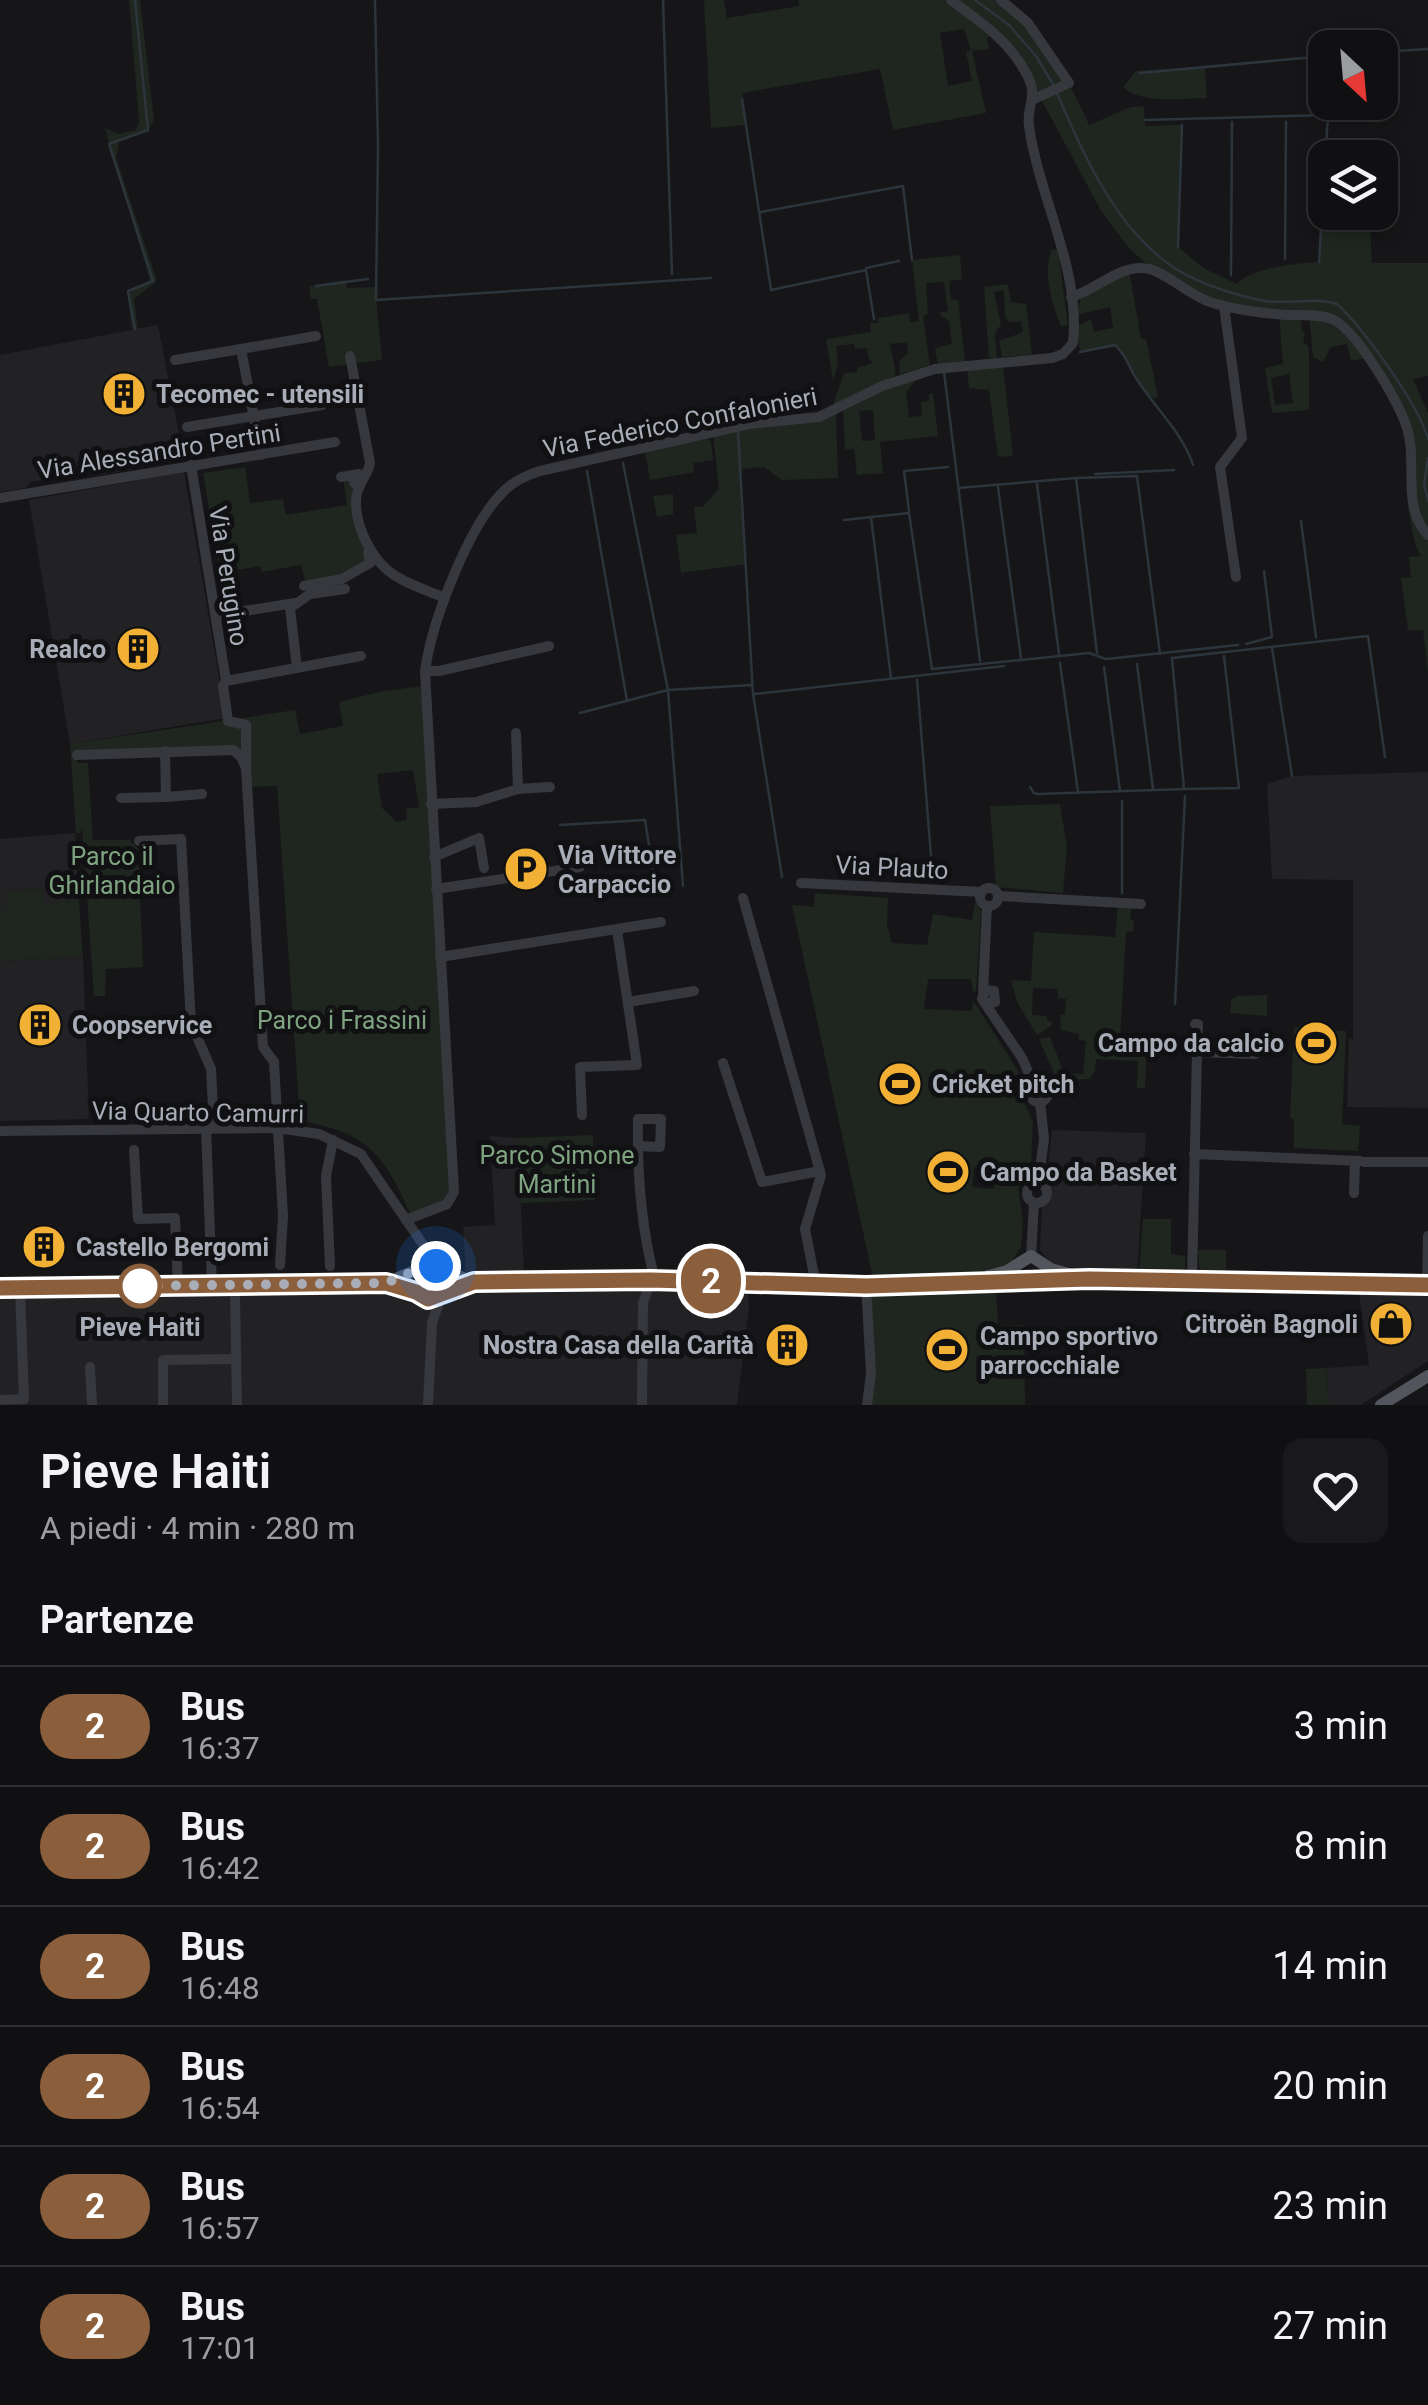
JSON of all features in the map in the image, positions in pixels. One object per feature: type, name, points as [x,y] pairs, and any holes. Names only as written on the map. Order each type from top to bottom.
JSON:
[{"type":"main road","points":[[966,1282],[1031,1260],[1089,1279]]},
{"type":"main road","points":[[1031,1260],[1044,1273],[1032,1280]]},
{"type":"main road","points":[[1031,1260],[1018,1271],[1032,1280]]},
{"type":"main road","points":[[386,1283],[429,1265],[474,1282]]},
{"type":"main road","points":[[417,1293],[413,1279],[418,1270]]},
{"type":"main road","points":[[441,1270],[446,1282],[443,1292]]},
{"type":"main road","points":[[0,1288],[386,1283],[428,1299],[474,1282],[653,1280],[866,1286],[1089,1279],[1427,1285]]},
{"type":"main road","points":[[1382,1405],[1428,1376]]},
{"type":"street","points":[[952,0],[1010,48],[1038,97]]},
{"type":"street","points":[[1001,0],[1028,23],[1070,83],[1038,97],[1028,114],[1071,297],[1126,271],[1142,268],[1153,270],[1192,295],[1224,306],[1327,317],[1348,332],[1401,413],[1412,450],[1412,506],[1428,535]]},
{"type":"street","name":"Via Federico Confalonieri","points":[[408,1225],[446,1204],[454,1192],[425,671],[445,598],[490,509],[506,490],[526,476],[749,424],[818,417],[882,386],[935,369],[1058,356],[1073,344],[1071,297]]},
{"type":"street","points":[[1224,306],[1242,438],[1220,467],[1236,577]]},
{"type":"street","points":[[176,360],[316,336]]},
{"type":"street","points":[[241,349],[261,455]]},
{"type":"street","points":[[350,356],[370,463],[360,480],[356,499],[368,545],[396,578],[445,598]]},
{"type":"street","points":[[188,427],[322,406]]},
{"type":"street","name":"Via Alessandro Pertini","points":[[0,498],[330,443]]},
{"type":"street","name":"Via Perugino","points":[[190,465],[226,681],[362,656]]},
{"type":"street","points":[[304,586],[357,573],[371,561],[355,522],[353,490],[358,474],[341,478]]},
{"type":"street","name":"Via Perugino","points":[[219,615],[295,603],[310,594],[347,588],[379,561]]},
{"type":"street","points":[[295,603],[290,608],[297,668]]},
{"type":"street","points":[[425,671],[550,646]]},
{"type":"street","points":[[226,681],[222,686],[228,721],[246,725],[263,1047],[274,1062],[283,1216],[280,1265]]},
{"type":"street","points":[[516,733],[518,789]]},
{"type":"street","points":[[77,754],[233,750],[246,768]]},
{"type":"street","points":[[165,752],[166,796]]},
{"type":"street","points":[[431,804],[476,802],[518,789],[550,787]]},
{"type":"street","points":[[121,798],[202,794]]},
{"type":"street","points":[[434,857],[479,838],[484,868]]},
{"type":"street","points":[[140,841],[181,839],[191,1024],[212,1069],[212,1286]]},
{"type":"street","points":[[436,889],[580,867]]},
{"type":"street","name":"Via Plauto","points":[[801,883],[982,892],[992,888],[999,896],[1142,904]]},
{"type":"street","name":"Via Plauto","points":[[982,892],[980,900],[987,906],[984,964],[989,996],[1003,1030],[1031,1074],[1031,1096],[1040,1102],[1044,1139],[1038,1184],[1027,1192],[1034,1203],[1031,1260]]},
{"type":"street","points":[[987,906],[995,904],[999,896]]},
{"type":"street","points":[[743,898],[820,1171],[805,1229],[816,1285]]},
{"type":"street","points":[[440,957],[661,922]]},
{"type":"street","points":[[582,1115],[580,1067],[637,1065],[617,930]]},
{"type":"street","points":[[628,1002],[694,991]]},
{"type":"street","points":[[1192,1281],[1198,1052],[1195,1024]]},
{"type":"street","points":[[1198,1052],[1255,1054]]},
{"type":"street","points":[[723,1063],[762,1182],[820,1171]]},
{"type":"street","name":"Via Quarto Camurri","points":[[0,1130],[304,1130],[354,1150],[367,1161],[441,1270]]},
{"type":"street","points":[[330,1266],[326,1176],[333,1140]]},
{"type":"street","points":[[638,1146],[637,1175],[653,1280],[644,1303],[642,1405]]},
{"type":"street","points":[[134,1150],[138,1219],[175,1218],[178,1286]]},
{"type":"street","points":[[1194,1154],[1428,1162]]},
{"type":"street","points":[[1354,1193],[1360,1162]]},
{"type":"street","name":"Via Quarto Camurri","points":[[408,1225],[422,1254],[418,1270]]},
{"type":"street","points":[[1427,1285],[1428,1236]]},
{"type":"street","points":[[629,1280],[644,1303]]},
{"type":"street","points":[[866,1286],[871,1373],[867,1405]]},
{"type":"street","points":[[0,1400],[24,1399],[20,1288]]},
{"type":"street","points":[[428,1405],[432,1324],[443,1292]]},
{"type":"street","points":[[417,1293],[432,1324]]},
{"type":"street","points":[[235,1294],[237,1405]]},
{"type":"street","points":[[163,1405],[163,1360],[236,1360]]},
{"type":"street","points":[[90,1368],[92,1405]]},
{"type":"shaded area","points":[[158,325],[184,460],[95,476],[92,470],[0,492],[0,355]]},
{"type":"shaded area","name":"Realco","points":[[184,472],[226,718],[70,744],[29,500]]},
{"type":"shaded area","points":[[1428,772],[1428,1108],[1347,1107],[1349,1039],[1353,1039],[1353,880],[1272,879],[1267,784],[1292,776]]},
{"type":"shaded area","points":[[75,833],[79,901],[43,903],[42,889],[7,891],[7,911],[0,911],[0,839]]},
{"type":"shaded area","points":[[83,957],[89,1119],[0,1121],[0,961]]},
{"type":"shaded area","points":[[1052,1130],[1146,1133],[1137,1272],[1085,1270],[1051,1263],[1040,1250],[1042,1206],[1050,1197]]},
{"type":"shaded area","points":[[490,1136],[518,1138],[524,1274],[466,1275],[463,1227],[495,1225]]},
{"type":"shaded area","points":[[748,1283],[749,1308],[737,1405],[0,1405],[0,1288]]},
{"type":"shaded area","points":[[1359,1293],[1428,1294],[1428,1361],[1361,1405],[1329,1405],[1326,1368],[1369,1365]]},
{"type":"green space","points":[[129,0],[140,0],[154,120],[148,130],[119,141],[116,158],[156,278],[134,299],[138,329],[132,330],[127,292],[150,280],[105,128],[119,134],[136,130],[139,122]]},
{"type":"green space","points":[[704,0],[724,0],[727,18],[799,6],[799,0],[1001,0],[1029,27],[1052,58],[1089,125],[1131,107],[1144,106],[1145,126],[1182,125],[1178,247],[1205,269],[1237,284],[1263,270],[1319,262],[1321,230],[1370,230],[1372,263],[1428,263],[1428,376],[1413,379],[1428,413],[1428,672],[1423,630],[1408,630],[1401,578],[1411,577],[1409,557],[1421,556],[1408,508],[1412,505],[1411,441],[1367,358],[1351,361],[1347,344],[1331,347],[1323,362],[1313,357],[1309,316],[1301,316],[1303,343],[1309,354],[1309,410],[1272,413],[1265,368],[1283,364],[1279,314],[1224,306],[1153,270],[1128,247],[1100,209],[1040,97],[993,36],[987,37],[989,49],[972,51],[986,113],[893,130],[880,69],[742,93],[745,125],[711,128]],"holes":[[[964,29],[971,50],[966,52],[972,81],[948,86],[940,33]],[[1289,374],[1293,403],[1275,405],[1271,378]]]},
{"type":"green space","points":[[1205,69],[1207,98],[1152,98],[1123,87],[1136,71]]},
{"type":"green space","points":[[1058,249],[1068,325],[1061,326],[1048,279],[1051,250]]},
{"type":"green space","points":[[960,255],[962,279],[949,281],[951,300],[958,300],[965,362],[938,366],[935,348],[952,344],[949,321],[940,312],[948,311],[944,282],[926,283],[928,314],[923,316],[930,365],[900,374],[899,361],[908,353],[907,342],[890,344],[896,375],[833,405],[844,373],[857,372],[857,368],[873,363],[867,348],[855,349],[854,344],[836,346],[838,363],[833,380],[826,339],[871,332],[870,323],[878,323],[878,318],[909,313],[910,322],[919,321],[912,260]]},
{"type":"green space","points":[[1129,270],[1141,339],[1146,339],[1158,397],[1150,399],[1120,348],[1115,345],[1080,352],[1077,326],[1091,319],[1094,332],[1113,328],[1110,307],[1076,315],[1081,298]]},
{"type":"green space","points":[[346,280],[347,288],[375,287],[382,360],[329,367],[317,299],[311,299],[309,286]]},
{"type":"green space","points":[[1008,284],[1011,302],[1026,304],[1032,354],[1002,357],[999,341],[1023,332],[1021,321],[1010,322],[1005,318],[1004,290],[994,292],[1001,324],[995,334],[997,358],[989,358],[984,287]]},
{"type":"green space","points":[[1003,365],[1013,456],[998,457],[989,390],[969,388],[967,368]]},
{"type":"green space","points":[[916,380],[906,392],[909,417],[922,416],[921,402],[929,401],[929,394],[933,393],[938,436],[880,442],[883,473],[857,475],[854,449],[845,450],[843,411],[892,386]],"holes":[[[873,410],[875,440],[862,441],[859,411]]]},
{"type":"green space","points":[[836,411],[838,478],[782,480],[764,467],[741,469],[746,564],[681,573],[676,535],[697,533],[694,507],[702,507],[719,489],[713,433]]},
{"type":"green space","points":[[705,438],[711,442],[713,460],[693,463],[694,472],[650,480],[645,451]]},
{"type":"green space","points":[[245,467],[250,503],[283,499],[286,515],[347,505],[343,477],[354,481],[352,501],[370,556],[359,571],[306,585],[301,565],[262,572],[260,566],[220,573],[203,473]]},
{"type":"green space","points":[[673,494],[673,514],[657,517],[653,496]]},
{"type":"green space","points":[[424,686],[453,1196],[412,1218],[393,1179],[372,1151],[343,1132],[300,1121],[277,786],[246,787],[246,768],[233,750],[77,755],[77,763],[88,763],[93,840],[130,840],[138,849],[143,967],[106,969],[105,996],[94,996],[82,828],[81,833],[76,833],[70,744],[295,710],[300,734],[343,726],[339,702]],"holes":[[[413,770],[419,807],[406,809],[407,820],[397,822],[382,808],[377,774]]]},
{"type":"green space","points":[[1060,804],[1067,847],[1063,893],[996,887],[990,806]]},
{"type":"green space","points":[[42,889],[44,903],[79,901],[83,957],[0,961],[0,911],[7,910],[6,891]]},
{"type":"green space","points":[[815,893],[888,898],[887,925],[892,943],[927,945],[933,914],[972,920],[975,902],[981,911],[976,991],[973,992],[971,979],[928,979],[924,1009],[972,1011],[973,1000],[1019,1072],[1022,1098],[1033,1122],[1031,1164],[1018,1189],[1023,1220],[1021,1247],[1010,1264],[972,1273],[873,1278],[792,905],[814,907]],"holes":[[[974,1167],[989,1174],[993,1169],[1001,1172],[993,1189],[972,1187]]]},
{"type":"green space","points":[[1118,906],[1131,907],[1130,919],[1134,920],[1133,931],[1126,932],[1120,1041],[1147,1042],[1145,1088],[1137,1088],[1138,1061],[1096,1059],[1095,1071],[1089,1079],[1057,1080],[1039,1039],[1050,1037],[1064,1073],[1083,1074],[1086,1041],[1079,1040],[1079,1034],[1061,1030],[1060,1015],[1065,1015],[1066,999],[1058,998],[1058,989],[1033,988],[1032,1015],[1047,1016],[1047,1021],[1052,1021],[1037,1035],[1017,1002],[1011,980],[1031,981],[1034,932],[1115,937]]},
{"type":"green space","points":[[1267,995],[1267,1016],[1230,1013],[1231,1000],[1237,996]]},
{"type":"green space","points":[[1294,1027],[1346,1031],[1342,1124],[1360,1126],[1358,1151],[1294,1148],[1294,1121],[1290,1116]]},
{"type":"green space","name":"Parco Simone Martini","points":[[593,1135],[595,1200],[521,1203],[518,1138]]},
{"type":"green space","points":[[1143,1219],[1171,1219],[1171,1254],[1185,1256],[1185,1273],[1139,1273]]},
{"type":"green space","points":[[1198,1250],[1226,1250],[1226,1275],[1200,1273]]},
{"type":"green space","name":"Campo sportivo parrocchiale","points":[[996,1288],[998,1326],[1024,1325],[1025,1405],[867,1405],[866,1290]]},
{"type":"green space","points":[[1326,1368],[1329,1405],[1307,1405],[1306,1369]]},
{"type":"waterway","points":[[135,0],[148,130],[109,144],[153,281],[128,291],[135,329]]},
{"type":"waterway","points":[[375,0],[376,300],[711,278]]},
{"type":"waterway","points":[[663,0],[672,274]]},
{"type":"waterway","points":[[975,0],[1009,25],[1036,56],[1054,86]]},
{"type":"waterway","points":[[1398,51],[1428,49]]},
{"type":"waterway","points":[[1140,73],[1308,58]]},
{"type":"waterway","points":[[1057,93],[1101,185],[1147,246],[1176,269],[1223,290],[1269,302],[1337,304],[1389,368],[1414,407],[1428,439]]},
{"type":"waterway","points":[[742,99],[771,290],[866,270],[874,319]]},
{"type":"waterway","points":[[1145,120],[1308,116]]},
{"type":"waterway","points":[[1326,140],[1328,120]]},
{"type":"waterway","points":[[1231,275],[1232,122]]},
{"type":"waterway","points":[[1285,259],[1286,122]]},
{"type":"waterway","points":[[1178,247],[1182,125]]},
{"type":"waterway","points":[[761,212],[903,186],[912,260]]},
{"type":"waterway","points":[[1319,262],[1321,230]]},
{"type":"waterway","points":[[866,268],[899,261]]},
{"type":"waterway","points":[[316,286],[368,279]]},
{"type":"waterway","points":[[1080,352],[1115,345],[1168,420],[1193,465]]},
{"type":"waterway","points":[[944,372],[980,661]]},
{"type":"waterway","points":[[738,431],[753,694],[782,877]]},
{"type":"waterway","points":[[1428,458],[1424,484],[1428,501]]},
{"type":"waterway","points":[[580,713],[668,690],[623,463]]},
{"type":"waterway","points":[[909,511],[904,471],[948,467]]},
{"type":"waterway","points":[[1095,474],[1174,470]]},
{"type":"waterway","points":[[587,471],[627,701]]},
{"type":"waterway","points":[[958,488],[1137,476],[1160,654]]},
{"type":"waterway","points":[[1076,478],[1097,653]]},
{"type":"waterway","points":[[1037,484],[1059,654]]},
{"type":"waterway","points":[[998,487],[1021,658]]},
{"type":"waterway","points":[[844,520],[909,513],[932,669],[1089,653],[1106,659],[1238,645]]},
{"type":"waterway","points":[[871,517],[891,678]]},
{"type":"waterway","points":[[1301,521],[1316,637]]},
{"type":"waterway","points":[[1246,644],[1272,637],[1264,571]]},
{"type":"waterway","points":[[1030,787],[1038,794],[1184,789],[1172,658],[1368,636],[1385,757]]},
{"type":"waterway","points":[[1272,648],[1292,776]]},
{"type":"waterway","points":[[1185,789],[1239,788],[1224,656]]},
{"type":"waterway","points":[[1060,663],[1078,792]]},
{"type":"waterway","points":[[1137,664],[1153,789]]},
{"type":"waterway","points":[[755,694],[1004,666]]},
{"type":"waterway","points":[[1104,667],[1120,791]]},
{"type":"waterway","points":[[917,680],[933,881]]},
{"type":"waterway","points":[[683,886],[668,690],[752,685]]},
{"type":"waterway","points":[[1175,1004],[1185,796]]},
{"type":"waterway","points":[[1122,801],[1122,893]]},
{"type":"waterway","points":[[560,825],[645,820],[655,883]]},
{"type":"bus line","name":"2","points":[[0,1288],[386,1283],[428,1299],[474,1282],[651,1280],[866,1286],[1089,1279],[1428,1285]]},
{"type":"place","name":"Tecomec - utensili","points":[[124,394]]},
{"type":"place","name":"Realco","points":[[138,649]]},
{"type":"place","name":"Via Vittore Carpaccio","points":[[526,869]]},
{"type":"place","name":"Coopservice","points":[[40,1025]]},
{"type":"place","name":"Campo da calcio","points":[[1316,1043]]},
{"type":"place","name":"Cricket pitch","points":[[900,1084]]},
{"type":"place","name":"Campo da Basket","points":[[948,1172]]},
{"type":"place","name":"Castello Bergomi","points":[[44,1247]]},
{"type":"place","name":"Pieve Haiti","points":[[140,1286]]},
{"type":"place","name":"Citroën Bagnoli","points":[[1391,1324]]},
{"type":"place","name":"Nostra Casa della Carità","points":[[787,1345]]},
{"type":"place","name":"Campo sportivo parrocchiale","points":[[947,1350]]},
{"type":"route","points":[[140,1286],[386,1283],[408,1277],[422,1267],[436,1266]]},
{"type":"park label","name":"Parco il Ghirlandaio","points":[[112,870]]},
{"type":"park label","name":"Parco i Frassini","points":[[342,1020]]}]
